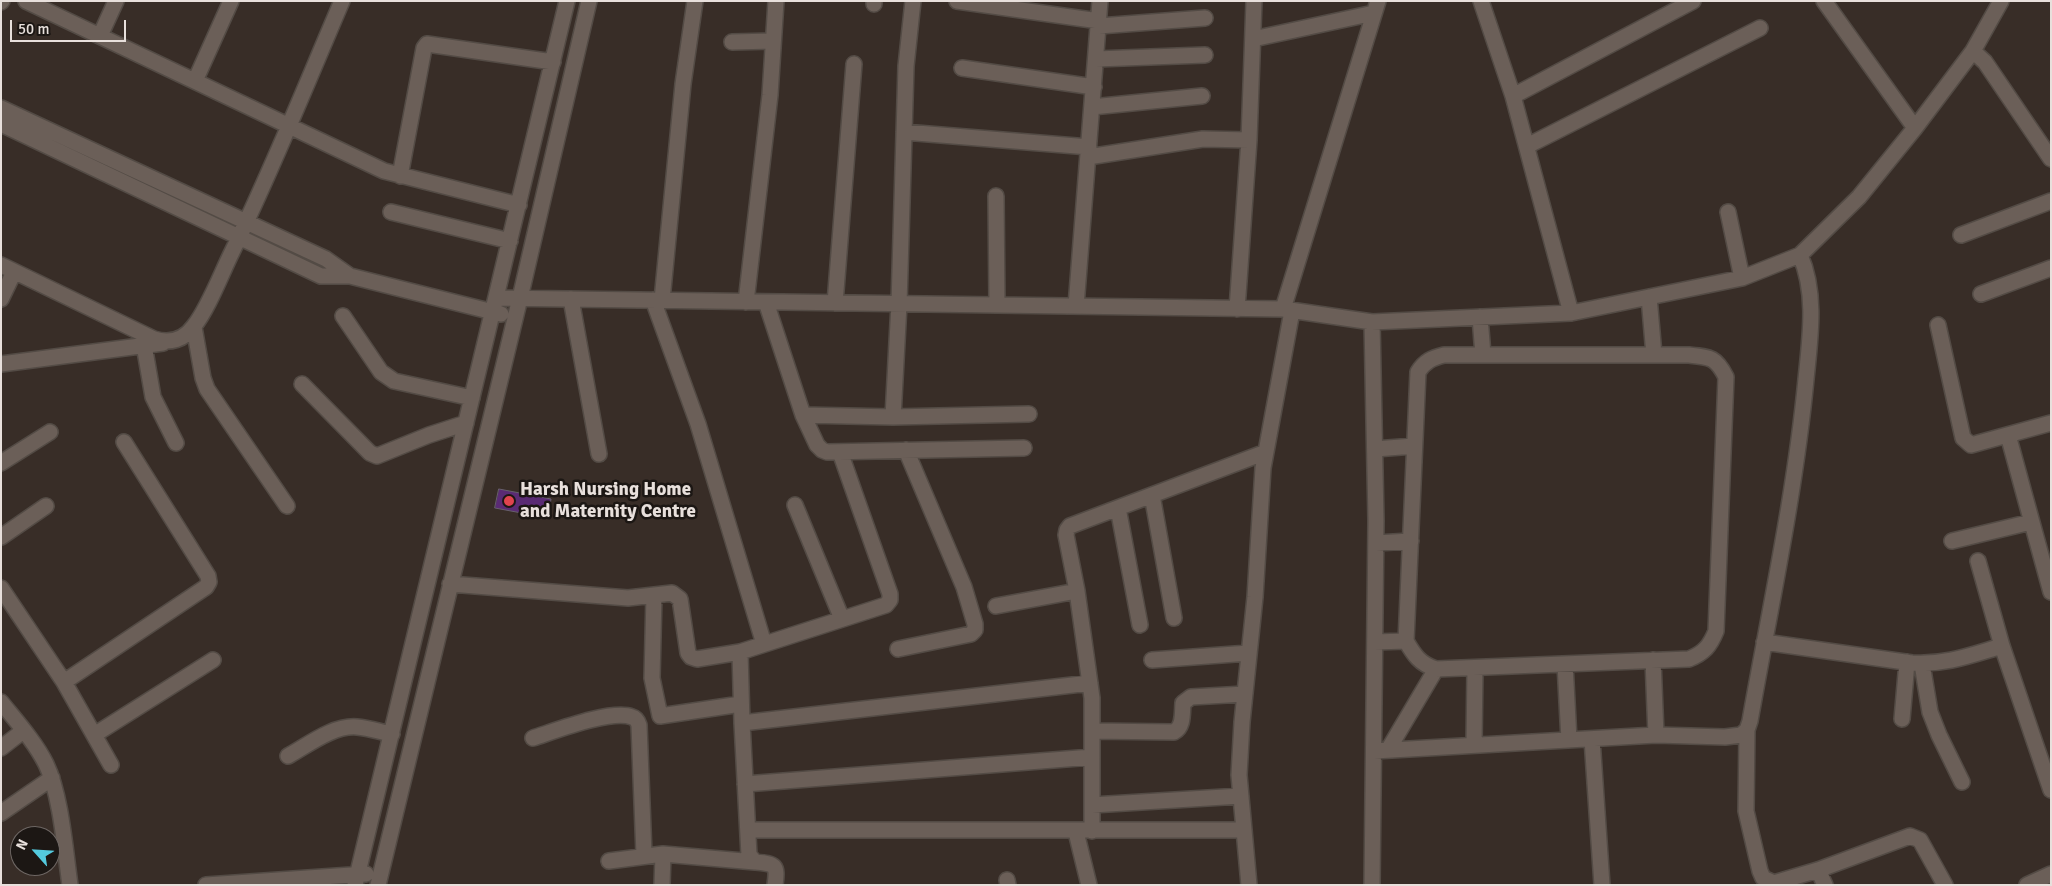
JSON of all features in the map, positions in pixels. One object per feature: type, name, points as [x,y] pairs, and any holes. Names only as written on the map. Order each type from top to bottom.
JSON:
[{"type":"street","points":[[26,1],[384,171],[519,205]]},
{"type":"street","points":[[100,36],[116,1]]},
{"type":"street","points":[[195,81],[231,1]]},
{"type":"street","points":[[1,364],[165,342],[178,339],[194,326],[246,222],[342,1]]},
{"type":"street","points":[[356,880],[567,1]]},
{"type":"street","points":[[206,885],[379,879],[520,298],[589,1]]},
{"type":"street","points":[[695,1],[657,300],[698,424],[764,644]]},
{"type":"street","points":[[746,302],[770,95],[776,1]]},
{"type":"street","points":[[893,417],[899,304],[906,66],[913,1]]},
{"type":"street","points":[[957,1],[1099,23],[1205,18]]},
{"type":"street","points":[[1076,306],[1100,1]]},
{"type":"street","points":[[1237,309],[1249,140],[1254,1]]},
{"type":"street","points":[[1481,1],[1513,96],[1571,313]]},
{"type":"street","points":[[1513,96],[1693,1]]},
{"type":"street","points":[[1824,1],[1915,128]]},
{"type":"street","points":[[495,305],[520,298],[1237,309],[1288,310],[1372,322],[1571,313],[1742,278],[1800,255],[1859,197],[1915,128],[1974,51],[2001,1]]},
{"type":"street","points":[[1253,39],[1376,7]]},
{"type":"street","points":[[1249,885],[1239,755],[1256,597],[1261,491],[1266,452],[1288,310],[1376,7]]},
{"type":"street","points":[[1527,146],[1760,28]]},
{"type":"street","points":[[732,42],[773,41]]},
{"type":"street","points":[[400,176],[424,48],[427,44],[553,62]]},
{"type":"street","points":[[1974,51],[1985,62],[2051,159]]},
{"type":"street","points":[[1096,59],[1205,56]]},
{"type":"street","points":[[835,303],[854,64]]},
{"type":"street","points":[[962,68],[1094,88]]},
{"type":"street","points":[[1092,107],[1202,96]]},
{"type":"street","points":[[1,108],[326,260],[350,276]]},
{"type":"street","points":[[1,124],[321,276],[350,276],[495,305],[515,317]]},
{"type":"street","points":[[904,132],[1089,152],[1203,139],[1249,140]]},
{"type":"street","points":[[996,196],[997,305]]},
{"type":"street","points":[[1961,235],[2051,201]]},
{"type":"street","points":[[391,212],[510,241]]},
{"type":"street","points":[[1728,212],[1742,278]]},
{"type":"street","points":[[1800,255],[1806,269],[1810,300],[1807,373],[1800,439],[1747,730],[1746,811],[1760,871],[1763,878],[1774,883],[1818,870],[1914,836],[1920,840],[1945,885]]},
{"type":"street","points":[[1981,294],[2051,268]]},
{"type":"street","points":[[1,299],[8,269],[154,339],[165,342]]},
{"type":"street","points":[[1649,297],[1654,355]]},
{"type":"street","points":[[571,299],[600,454]]},
{"type":"street","points":[[766,302],[803,415],[822,450],[840,452],[1024,448]]},
{"type":"street","points":[[343,316],[381,372],[388,378],[472,398]]},
{"type":"street","points":[[1480,317],[1483,355]]},
{"type":"street","points":[[1372,322],[1376,543],[1375,642],[1381,751],[1372,885]]},
{"type":"street","points":[[1938,325],[1962,438],[1971,445],[2051,423]]},
{"type":"street","points":[[194,326],[203,378],[207,389],[287,506]]},
{"type":"street","points":[[144,345],[153,397],[176,443]]},
{"type":"street","points":[[1444,355],[1483,355],[1708,356],[1719,364],[1726,377],[1716,631],[1711,644],[1700,655],[1689,659],[1436,669],[1425,666],[1414,656],[1406,641],[1418,372],[1424,362],[1444,355]]},
{"type":"street","points":[[302,384],[370,453],[377,456],[429,435],[466,423]]},
{"type":"street","points":[[803,415],[893,417],[1029,414]]},
{"type":"street","points":[[1,463],[50,432]]},
{"type":"street","points":[[2008,435],[2051,592]]},
{"type":"street","points":[[64,682],[206,587],[209,582],[208,576],[124,442]]},
{"type":"street","points":[[1375,449],[1414,446]]},
{"type":"street","points":[[898,649],[972,634],[976,624],[964,587],[906,450]]},
{"type":"street","points":[[450,584],[628,598],[672,593],[680,598],[688,653],[697,659],[740,652],[886,606],[890,600],[890,594],[840,452]]},
{"type":"street","points":[[1089,885],[1084,832],[1092,805],[1092,698],[1078,592],[1066,535],[1067,530],[1070,526],[1266,452]]},
{"type":"street","points":[[1152,495],[1174,618]]},
{"type":"street","points":[[795,505],[842,619]]},
{"type":"street","points":[[1,537],[46,506]]},
{"type":"street","points":[[1118,508],[1140,625]]},
{"type":"street","points":[[1952,540],[2032,522]]},
{"type":"street","points":[[1376,543],[1410,541]]},
{"type":"street","points":[[436,550],[458,554]]},
{"type":"street","points":[[1978,561],[2002,646],[2051,790]]},
{"type":"street","points":[[996,606],[1078,592]]},
{"type":"street","points":[[654,595],[652,678],[660,716],[741,704]]},
{"type":"street","points":[[4,597],[64,682],[111,765]]},
{"type":"street","points":[[1375,642],[1406,641]]},
{"type":"street","points":[[1764,642],[1922,664],[1944,663],[2002,646]]},
{"type":"street","points":[[740,652],[748,830],[750,855],[755,862]]},
{"type":"street","points":[[1152,660],[1249,653]]},
{"type":"street","points":[[94,735],[213,660]]},
{"type":"street","points":[[1653,660],[1656,735]]},
{"type":"street","points":[[1902,719],[1906,662]]},
{"type":"street","points":[[1565,664],[1569,740]]},
{"type":"street","points":[[1922,664],[1930,712],[1962,782]]},
{"type":"street","points":[[1474,745],[1475,668]]},
{"type":"street","points":[[1381,751],[1436,669]]},
{"type":"street","points":[[742,723],[1090,683]]},
{"type":"street","points":[[1092,731],[1174,732],[1181,725],[1183,703],[1191,696],[1245,694]]},
{"type":"street","points":[[1,702],[39,751],[52,778],[70,885]]},
{"type":"street","points":[[533,738],[607,716],[632,716],[637,720],[639,725],[644,855]]},
{"type":"street","points":[[288,756],[334,731],[345,728],[357,727],[392,734]]},
{"type":"street","points":[[1381,751],[1656,735],[1725,737],[1741,735],[1747,730]]},
{"type":"street","points":[[1,748],[24,731]]},
{"type":"street","points":[[1592,739],[1602,885]]},
{"type":"street","points":[[745,784],[1092,757]]},
{"type":"street","points":[[1,814],[52,778]]},
{"type":"street","points":[[1092,805],[1241,796]]},
{"type":"street","points":[[748,830],[1084,832],[1244,830]]},
{"type":"street","points":[[662,885],[663,854]]},
{"type":"street","points":[[609,861],[663,854],[771,864],[776,867],[775,885]]},
{"type":"street","points":[[1818,870],[1825,885]]},
{"type":"street","points":[[2027,885],[2051,874]]},
{"type":"building","points":[[499,489],[551,499],[548,518],[495,508]]},
{"type":"place","name":"Harsh Nursing Home and Maternity Centre","points":[[509,501]]}]
